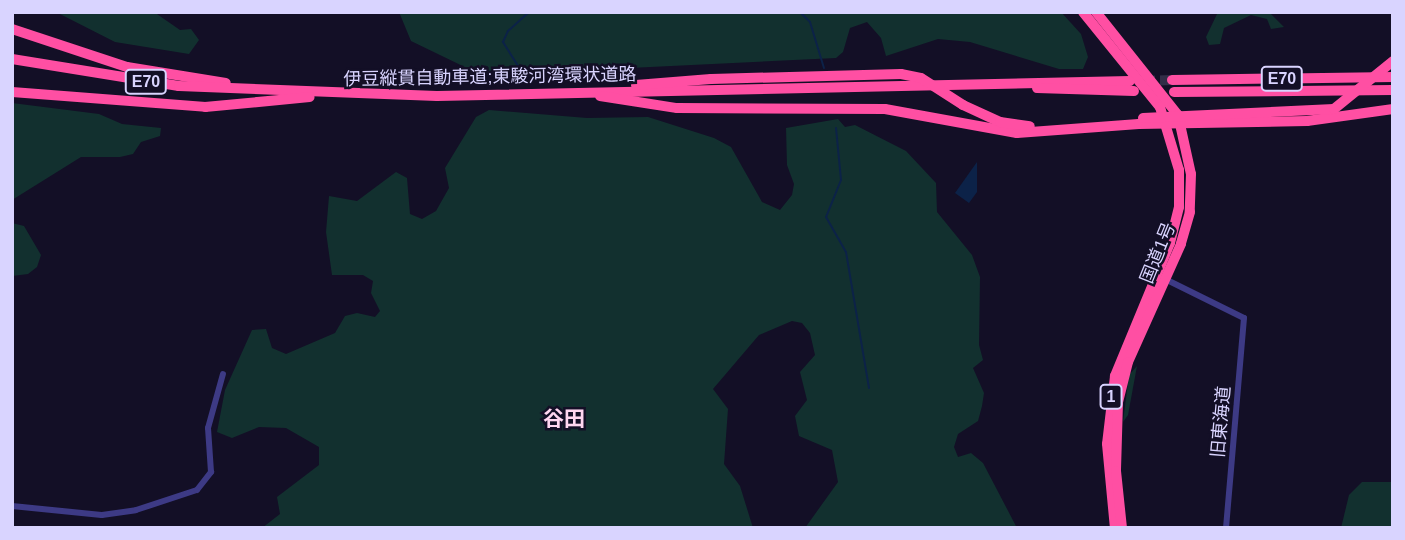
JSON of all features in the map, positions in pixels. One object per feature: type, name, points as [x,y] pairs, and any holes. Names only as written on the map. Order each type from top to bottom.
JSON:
[{"type":"highway","name":"国道1号","points":[[1083,12],[1166,120],[1179,170],[1179,207],[1161,277],[1122,351],[1108,411],[1115,528]]},
{"type":"highway","name":"国道1号","points":[[1096,12],[1144,66],[1179,118],[1190,167],[1189,212],[1128,362],[1118,402],[1116,471],[1122,528]]},
{"type":"highway","points":[[12,29],[127,67],[282,91]]},
{"type":"highway","name":"伊豆縦貫自動車道;東駿河湾環状道路","points":[[12,59],[127,80],[282,91],[437,96],[583,92]]},
{"type":"highway","points":[[583,92],[665,107],[885,108],[978,126],[1032,133],[1179,118],[1335,109],[1393,61]]},
{"type":"highway","points":[[583,92],[901,74],[921,78],[962,105],[1017,126],[1166,120]]},
{"type":"highway","name":"E70","points":[[1172,80],[1393,77]]},
{"type":"highway","points":[[711,84],[1132,86]]},
{"type":"highway","name":"E70","points":[[1174,92],[1393,90]]},
{"type":"highway","points":[[12,92],[205,107],[335,94]]},
{"type":"highway","points":[[1179,118],[1307,121],[1393,109]]},
{"type":"street","name":"旧東海道","points":[[1161,277],[1244,318],[1226,528]]},
{"type":"street","points":[[12,506],[102,515],[136,510],[197,490],[211,472],[208,428],[223,374]]},
{"type":"green space","points":[[56,12],[154,12],[180,30],[191,29],[199,40],[189,54],[115,42]]},
{"type":"green space","points":[[399,12],[1061,12],[1081,34],[1088,57],[1083,69],[1059,69],[970,42],[938,39],[886,56],[881,38],[867,22],[850,28],[843,52],[836,58],[547,72],[473,71],[411,41]]},
{"type":"green space","points":[[1218,12],[1269,12],[1284,27],[1271,29],[1267,19],[1251,15],[1224,28],[1220,44],[1209,45],[1206,37]]},
{"type":"green space","points":[[12,103],[99,114],[122,124],[161,128],[160,136],[141,142],[133,154],[120,157],[81,157],[12,200]]},
{"type":"green space","points":[[489,110],[587,118],[648,117],[714,138],[731,147],[762,202],[780,210],[792,195],[794,184],[787,165],[786,128],[838,119],[845,127],[855,125],[906,151],[936,183],[937,212],[972,255],[980,277],[979,345],[983,360],[973,368],[984,393],[978,421],[958,434],[954,447],[958,457],[971,453],[983,463],[1017,528],[805,528],[838,482],[832,450],[799,436],[795,416],[807,400],[800,372],[815,355],[810,333],[802,323],[792,321],[759,335],[713,389],[728,409],[724,464],[740,486],[753,528],[262,528],[280,514],[277,497],[319,465],[319,447],[286,428],[259,427],[232,438],[217,432],[225,390],[252,330],[266,329],[272,348],[286,354],[335,333],[345,316],[357,313],[375,317],[380,311],[371,293],[373,281],[363,275],[332,275],[326,232],[329,196],[357,201],[396,172],[407,178],[410,214],[422,219],[436,211],[449,188],[445,168],[476,117]]},
{"type":"green space","points":[[12,223],[24,226],[41,255],[37,267],[28,274],[12,276]]},
{"type":"green space","points":[[1137,366],[1128,415],[1123,422],[1129,375]]},
{"type":"green space","points":[[1362,482],[1393,482],[1393,528],[1341,528],[1349,495]]},
{"type":"water","points":[[977,162],[977,192],[969,203],[955,193]]},
{"type":"waterway","points":[[523,74],[503,42],[508,31],[529,12]]},
{"type":"waterway","points":[[800,12],[810,22],[824,68]]},
{"type":"waterway","points":[[836,128],[841,180],[826,217],[846,252],[869,388]]},
{"type":"tunnel","points":[[1145,81],[1172,80]]},
{"type":"district","name":"谷田","points":[[564,419]]}]
